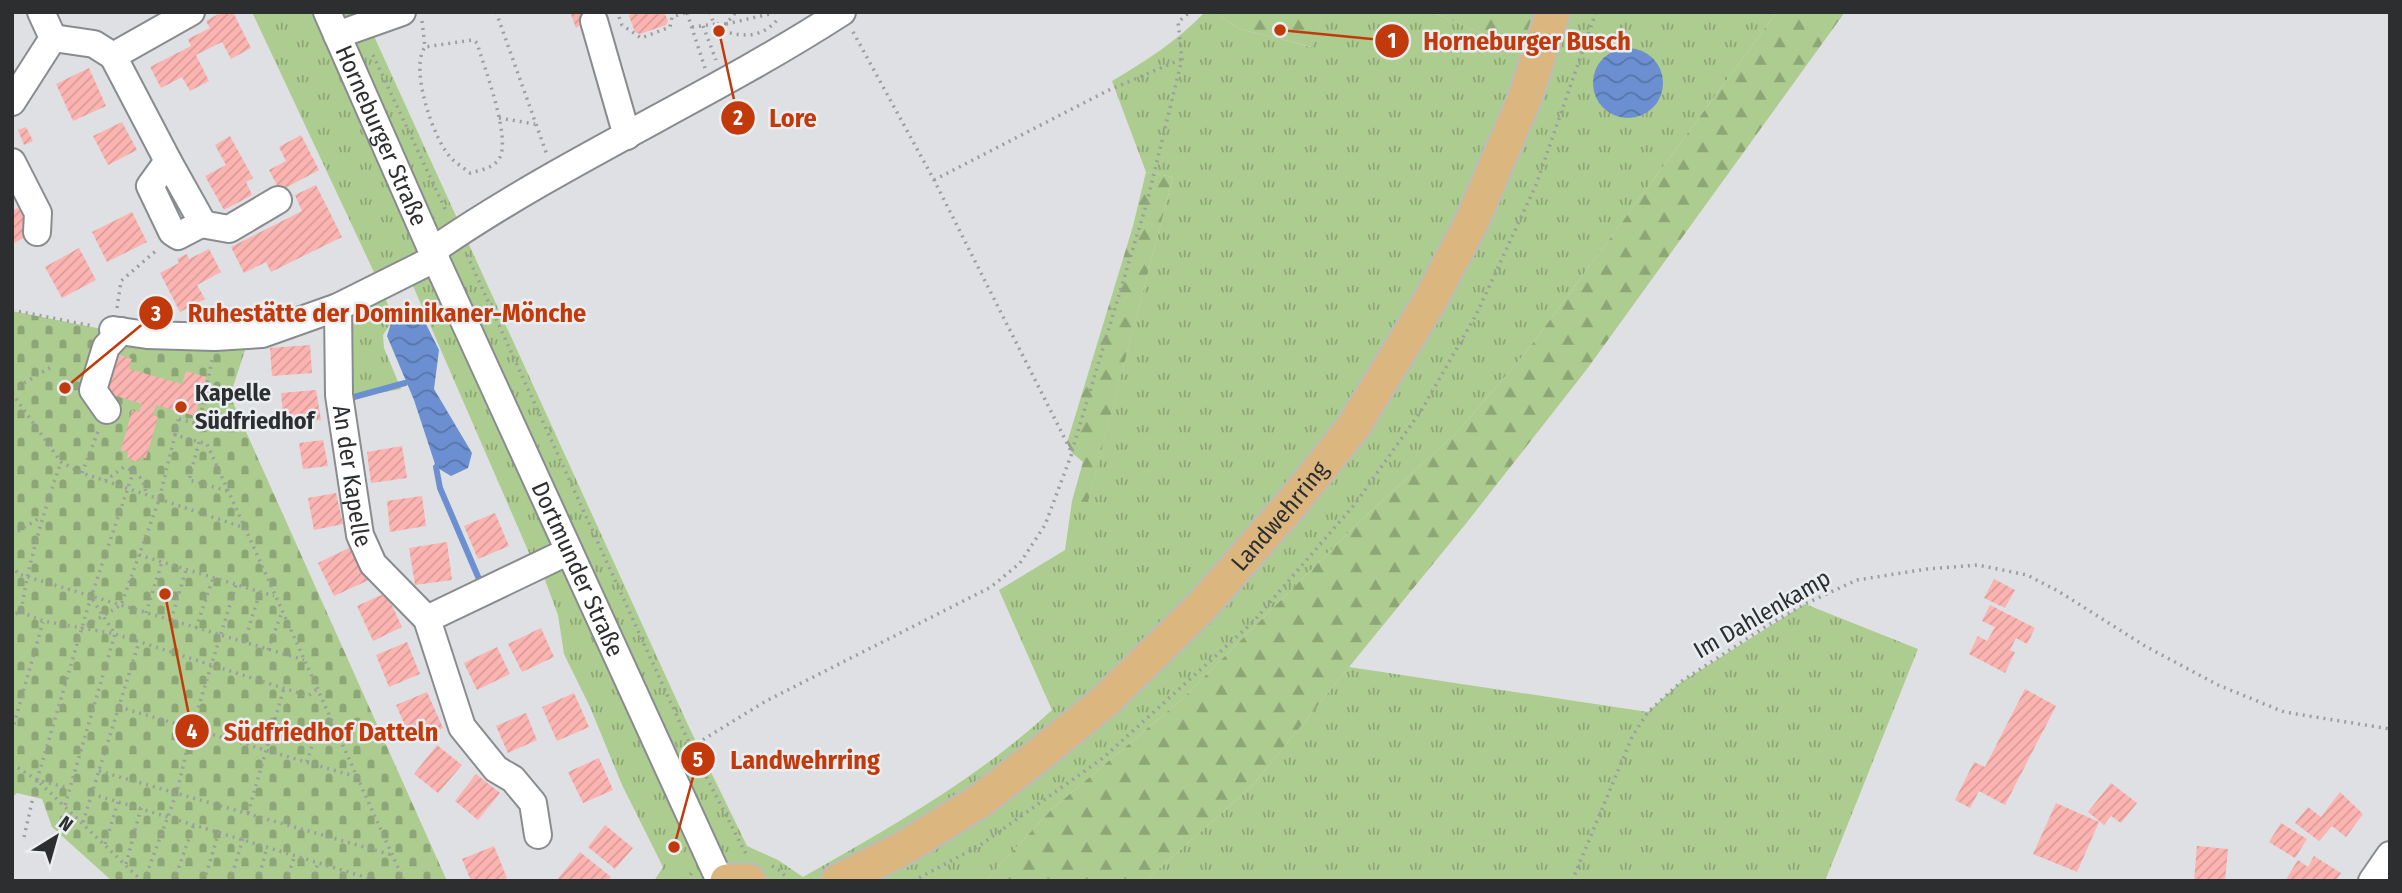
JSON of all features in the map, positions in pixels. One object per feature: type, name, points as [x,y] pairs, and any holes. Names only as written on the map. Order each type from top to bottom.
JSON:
[{"type":"main road","name":"Landwehrring","points":[[838,881],[902,849],[981,800],[1105,701],[1203,605],[1293,502],[1353,427],[1431,299],[1472,220],[1524,100],[1552,12]]},
{"type":"main road","points":[[727,881],[748,867]]},
{"type":"street","points":[[41,12],[53,38]]},
{"type":"street","points":[[113,56],[191,12]]},
{"type":"street","points":[[341,25],[402,12]]},
{"type":"street","points":[[107,410],[93,390],[106,347],[117,331],[147,335],[215,337],[262,334],[338,307],[434,255],[457,234],[555,173],[627,136],[710,82],[842,12]]},
{"type":"street","points":[[605,17],[627,136]]},
{"type":"street","name":"Horneburger Straße","points":[[341,25],[434,255]]},
{"type":"street","points":[[53,38],[94,44],[113,56],[201,224]]},
{"type":"street","points":[[12,102],[53,38]]},
{"type":"street","points":[[169,161],[150,186],[174,235],[178,236],[201,224],[229,229],[278,200]]},
{"type":"street","points":[[12,162],[38,213],[37,232]]},
{"type":"street","name":"Dortmunder Straße","points":[[434,255],[720,881]]},
{"type":"street","name":"An der Kapelle","points":[[338,307],[338,395],[360,535],[373,564],[427,619],[462,727],[496,769],[513,779],[533,803],[538,835]]},
{"type":"street","points":[[427,619],[569,551]]},
{"type":"street","points":[[2372,881],[2390,855]]},
{"type":"path","points":[[421,12],[425,47]]},
{"type":"path","points":[[496,12],[555,173]]},
{"type":"path","points":[[605,17],[641,38],[670,27],[672,17],[687,12],[710,82]]},
{"type":"path","points":[[710,12],[716,26],[741,37],[762,32],[777,20]]},
{"type":"path","points":[[726,24],[736,12]]},
{"type":"path","points":[[842,12],[934,180],[1072,453]]},
{"type":"path","points":[[691,747],[766,701],[991,587],[1020,563],[1045,525],[1072,453],[1147,202],[1182,59],[1178,22],[1190,12]]},
{"type":"path","points":[[1593,23],[1596,12]]},
{"type":"path","points":[[692,27],[716,26],[774,13]]},
{"type":"path","points":[[341,25],[457,234],[748,867]]},
{"type":"path","points":[[703,26],[719,69],[710,82]]},
{"type":"path","points":[[473,40],[477,43],[504,145],[498,160],[486,169],[470,173],[450,158],[428,112],[419,77],[421,52],[425,47],[473,40]]},
{"type":"path","points":[[934,180],[1109,90],[1182,59]]},
{"type":"path","points":[[499,118],[535,124]]},
{"type":"path","points":[[12,310],[117,331],[121,281],[174,235]]},
{"type":"path","points":[[179,419],[199,424],[215,337]]},
{"type":"path","points":[[53,366],[12,392],[61,462],[82,473],[244,528]]},
{"type":"path","points":[[82,473],[107,410]]},
{"type":"path","points":[[81,629],[121,605],[159,499],[180,412]]},
{"type":"path","points":[[175,435],[207,444],[404,881]]},
{"type":"path","points":[[199,442],[189,480],[228,491]]},
{"type":"path","points":[[21,612],[26,575],[61,462]]},
{"type":"path","points":[[106,481],[124,467],[134,470],[146,484],[146,495]]},
{"type":"path","points":[[24,837],[37,780],[90,597],[134,470]]},
{"type":"path","points":[[12,535],[43,516]]},
{"type":"path","points":[[139,555],[275,596]]},
{"type":"path","points":[[146,613],[162,562]]},
{"type":"path","points":[[12,565],[18,574]]},
{"type":"path","name":"Im Dahlenkamp","points":[[1572,881],[1632,737],[1648,712],[1682,681],[1765,627],[1805,604],[1857,580],[1927,569],[1979,565],[2027,575],[2058,591],[2145,646],[2218,685],[2284,712],[2390,729]]},
{"type":"path","points":[[171,620],[187,570]]},
{"type":"path","points":[[12,578],[18,574],[26,575],[90,597],[304,660]]},
{"type":"path","points":[[196,628],[213,578]]},
{"type":"path","points":[[12,764],[37,780],[65,805],[143,881],[177,792],[192,728],[236,584]]},
{"type":"path","points":[[244,643],[260,592]]},
{"type":"path","points":[[90,597],[115,634]]},
{"type":"path","points":[[13,616],[21,612],[43,621],[115,634],[308,696],[317,689]]},
{"type":"path","points":[[268,650],[282,612]]},
{"type":"path","points":[[12,731],[43,621]]},
{"type":"path","points":[[65,805],[115,634]]},
{"type":"path","points":[[83,822],[139,642]]},
{"type":"path","points":[[248,813],[284,688]]},
{"type":"path","points":[[119,707],[357,777]]},
{"type":"path","points":[[307,762],[316,732],[332,723]]},
{"type":"path","points":[[99,771],[392,855]]},
{"type":"path","points":[[37,780],[69,789]]},
{"type":"path","points":[[92,794],[378,881]]},
{"type":"path","points":[[105,845],[118,802]]},
{"type":"path","points":[[126,865],[141,808]]},
{"type":"path","points":[[174,881],[194,824]]},
{"type":"path","points":[[204,881],[219,832]]},
{"type":"path","points":[[230,881],[243,839]]},
{"type":"path","points":[[258,881],[267,846]]},
{"type":"path","points":[[286,881],[295,855]]},
{"type":"path","points":[[313,881],[318,862]]},
{"type":"path","points":[[340,881],[344,870]]},
{"type":"green space","points":[[252,12],[363,12],[688,725],[747,846],[778,860],[803,877],[932,801],[994,758],[1052,710],[999,590],[1065,550],[1072,501],[1088,501],[1173,177],[1146,172],[1112,81],[1161,50],[1205,12],[1214,12],[1240,29],[1311,47],[1324,12],[1432,12],[1527,53],[1539,12],[1777,12],[1527,351],[1458,431],[1355,526],[1182,699],[1052,809],[985,881],[654,881],[663,867],[622,785],[590,707],[564,654],[558,615],[545,580],[530,555],[407,272],[380,285]]},
{"type":"green space","points":[[1214,12],[1324,12],[1312,47],[1240,29]]},
{"type":"green space","points":[[1432,12],[1539,12],[1527,53]]},
{"type":"green space","points":[[1777,12],[1845,12],[1587,369],[1468,521],[1252,786],[1145,881],[985,881],[1052,809],[1182,699],[1355,526],[1458,431],[1527,351]]},
{"type":"green space","points":[[1146,172],[1173,177],[1088,502],[1072,501],[1083,462],[1072,453],[1067,443],[1133,226]]},
{"type":"green space","points":[[384,297],[395,317],[383,335],[384,348],[401,389],[347,399],[345,318]]},
{"type":"green space","points":[[12,311],[112,331],[247,344],[230,396],[447,881],[112,881],[52,827],[42,799],[17,793],[12,797]]},
{"type":"green space","points":[[1805,604],[1918,649],[1825,881],[1145,881],[1252,786],[1349,667],[1648,712],[1680,683]]},
{"type":"water","points":[[1628,48],[1647,54],[1657,64],[1663,83],[1657,102],[1647,112],[1628,118],[1609,112],[1599,102],[1593,83],[1599,64],[1609,54]]},
{"type":"water","points":[[405,314],[422,316],[439,350],[434,389],[472,453],[468,468],[451,476],[436,467],[414,400],[387,336],[392,320]]},
{"type":"building","points":[[222,12],[233,12],[251,48],[231,59],[222,42],[196,55],[209,81],[190,91],[182,77],[161,88],[150,67],[191,46],[188,39],[210,28],[206,21]]},
{"type":"building","points":[[570,12],[599,12],[576,28]]},
{"type":"building","points":[[632,12],[664,12],[668,21],[666,25],[640,34],[635,32],[629,16]]},
{"type":"building","points":[[89,68],[106,106],[73,121],[56,84]]},
{"type":"building","points":[[122,122],[137,150],[108,165],[93,136]]},
{"type":"building","points":[[26,127],[33,141],[24,145],[18,130]]},
{"type":"building","points":[[301,135],[319,170],[280,191],[269,170],[286,161],[279,147]]},
{"type":"building","points":[[230,136],[253,178],[246,182],[252,195],[224,210],[205,176],[226,165],[215,145]]},
{"type":"building","points":[[316,185],[342,237],[271,272],[266,262],[244,273],[231,247],[302,211],[295,195]]},
{"type":"building","points":[[20,207],[33,233],[12,244],[12,211]]},
{"type":"building","points":[[132,212],[147,242],[107,262],[92,232]]},
{"type":"building","points":[[79,248],[96,280],[62,298],[45,267]]},
{"type":"building","points":[[209,249],[221,272],[197,285],[205,299],[180,312],[160,273],[179,263],[177,259],[187,254],[189,259]]},
{"type":"building","points":[[310,345],[312,373],[272,376],[270,348]]},
{"type":"building","name":"Kapelle Südfriedhof","points":[[111,352],[132,359],[129,369],[182,384],[186,371],[206,377],[195,416],[156,405],[153,415],[158,417],[146,458],[141,457],[139,462],[127,458],[128,453],[121,450],[132,410],[139,412],[142,404],[100,391]]},
{"type":"building","points":[[316,390],[321,420],[284,424],[281,393]]},
{"type":"building","points":[[323,440],[328,466],[303,469],[299,443]]},
{"type":"building","points":[[402,446],[407,478],[371,483],[367,452]]},
{"type":"building","points":[[336,493],[343,524],[314,530],[308,498]]},
{"type":"building","points":[[422,496],[426,526],[390,532],[387,501]]},
{"type":"building","points":[[495,513],[509,546],[478,559],[464,526]]},
{"type":"building","points":[[447,542],[452,580],[415,585],[409,548]]},
{"type":"building","points":[[353,546],[369,580],[334,596],[318,563]]},
{"type":"building","points":[[1994,579],[2015,590],[2005,608],[1984,598]]},
{"type":"building","points":[[386,593],[402,627],[373,641],[357,606]]},
{"type":"building","points":[[1990,605],[2035,628],[2027,644],[2016,638],[2010,650],[2015,652],[2005,673],[1969,654],[1978,636],[1987,641],[1995,627],[1982,621]]},
{"type":"building","points":[[541,628],[554,657],[522,672],[508,644]]},
{"type":"building","points":[[407,642],[420,674],[389,687],[376,655]]},
{"type":"building","points":[[497,647],[510,674],[477,690],[464,663]]},
{"type":"building","points":[[2025,689],[2056,706],[2005,805],[1979,791],[1970,808],[1955,800],[1974,762],[1985,767]]},
{"type":"building","points":[[427,692],[443,728],[412,742],[396,705]]},
{"type":"building","points":[[574,693],[589,727],[557,741],[542,707]]},
{"type":"building","points":[[526,713],[537,740],[508,753],[496,726]]},
{"type":"building","points":[[437,745],[462,765],[438,793],[414,774]]},
{"type":"building","points":[[599,758],[613,790],[583,803],[568,772]]},
{"type":"building","points":[[476,774],[500,793],[478,820],[455,801]]},
{"type":"building","points":[[2111,783],[2137,803],[2121,823],[2111,816],[2104,825],[2088,812]]},
{"type":"building","points":[[2340,792],[2363,814],[2346,837],[2332,826],[2319,841],[2295,823],[2308,807],[2321,817]]},
{"type":"building","points":[[2056,803],[2099,822],[2077,872],[2033,854]]},
{"type":"building","points":[[2281,823],[2307,839],[2295,858],[2269,842]]},
{"type":"building","points":[[605,825],[633,848],[615,869],[588,847]]},
{"type":"building","points":[[494,846],[507,878],[501,881],[471,881],[462,859]]},
{"type":"building","points":[[2197,846],[2228,849],[2225,881],[2194,881]]},
{"type":"building","points":[[580,852],[611,877],[608,881],[556,881]]},
{"type":"building","points":[[2314,856],[2341,873],[2336,881],[2285,881],[2298,860],[2308,867]]},
{"type":"waterway","points":[[354,397],[405,383]]},
{"type":"waterway","points":[[436,467],[440,488],[479,579]]},
{"type":"place","name":"Horneburger Busch","points":[[1280,30]]},
{"type":"place","name":"Lore","points":[[719,31]]},
{"type":"place","name":"Ruhestätte der Dominikaner-Mönche","points":[[65,388]]},
{"type":"place","name":"Kapelle Südfriedhof","points":[[181,407]]},
{"type":"place","name":"Südfriedhof Datteln","points":[[165,594]]},
{"type":"place","name":"Landwehrring","points":[[674,847]]}]
